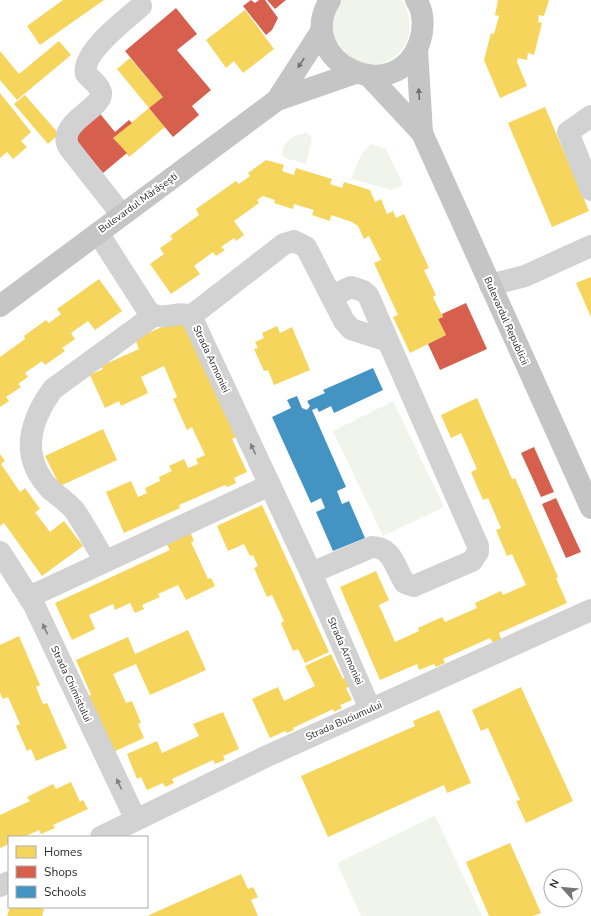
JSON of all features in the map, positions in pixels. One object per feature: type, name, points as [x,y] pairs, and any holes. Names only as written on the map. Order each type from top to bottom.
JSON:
[{"type":"main road","points":[[422,133],[417,49],[422,34],[419,9],[435,0]]},
{"type":"main road","points":[[324,11],[326,44],[332,56],[342,66],[362,74],[422,133]]},
{"type":"main road","name":"Bulevardul Mărășești","points":[[277,100],[324,11]]},
{"type":"main road","name":"Bulevardul Mărășești","points":[[0,306],[277,100],[362,74],[383,75],[397,70],[408,61],[417,49]]},
{"type":"main road","name":"Bulevardul Republicii","points":[[422,133],[591,508]]},
{"type":"street","points":[[122,215],[70,149],[67,140],[69,133],[78,118],[98,101],[102,94],[86,74],[85,66],[89,58],[104,40],[142,6]]},
{"type":"street","points":[[591,116],[568,132],[591,190]]},
{"type":"street","points":[[98,233],[148,311],[153,316],[53,389],[43,405],[32,433],[30,443],[32,459],[40,475],[50,488],[75,511],[105,561]]},
{"type":"street","points":[[191,316],[272,252],[290,242],[298,242],[306,247],[344,321],[351,329],[388,341]]},
{"type":"street","points":[[490,285],[524,276],[591,246]]},
{"type":"street","points":[[311,573],[372,547],[377,547],[390,555],[405,583],[414,586],[472,561],[478,552],[476,541],[368,295],[363,291],[351,287],[332,296]]},
{"type":"street","name":"Strada Armoniei","points":[[153,316],[167,317],[180,313],[191,316],[311,573],[370,709]]},
{"type":"street","points":[[30,597],[270,485]]},
{"type":"street","name":"Strada Chimistului","points":[[0,552],[30,597],[136,820]]},
{"type":"street","name":"Strada Buciumului","points":[[103,836],[370,709],[591,610]]},
{"type":"shaded area","points":[[342,0],[402,0],[409,18],[409,34],[403,48],[393,58],[381,63],[367,64],[353,59],[336,40],[333,33],[334,15]]},
{"type":"shaded area","points":[[305,133],[309,134],[312,138],[306,164],[282,156],[284,146],[289,140]]},
{"type":"shaded area","points":[[371,144],[386,149],[403,185],[392,190],[351,179],[361,155]]},
{"type":"shaded area","points":[[393,401],[444,507],[383,536],[333,431]]},
{"type":"shaded area","points":[[435,816],[482,916],[361,916],[337,863]]},
{"type":"building: Homes","points":[[63,0],[104,0],[40,45],[27,26]]},
{"type":"building: Homes","points":[[498,0],[549,0],[544,16],[539,15],[538,22],[542,23],[534,55],[528,53],[527,60],[518,58],[517,62],[527,86],[500,98],[484,60],[491,33],[494,34],[499,16],[495,15]]},
{"type":"building: Homes","points":[[245,10],[274,49],[243,73],[234,61],[226,68],[206,40]]},
{"type":"building: Homes","points":[[59,41],[71,55],[17,100],[0,80],[0,51],[19,74]]},
{"type":"building: Homes","points":[[130,58],[163,97],[149,108],[117,69]]},
{"type":"building: Homes","points":[[0,93],[31,132],[21,141],[27,147],[13,159],[7,152],[0,158]]},
{"type":"building: Homes","points":[[25,95],[59,134],[48,144],[14,104]]},
{"type":"building: Homes","points":[[545,107],[589,211],[552,227],[508,123]]},
{"type":"building: Homes","points":[[149,108],[165,127],[129,157],[113,138]]},
{"type":"building: Homes","points":[[266,160],[284,165],[282,171],[294,175],[296,168],[332,179],[330,184],[342,188],[344,182],[370,190],[375,202],[381,199],[387,214],[393,211],[396,218],[404,214],[429,268],[424,270],[436,295],[433,297],[443,317],[438,319],[446,335],[410,353],[393,317],[398,315],[374,263],[381,260],[369,236],[364,239],[358,226],[352,222],[331,215],[330,221],[312,215],[314,210],[294,204],[293,209],[274,203],[275,200],[263,196],[257,200],[259,203],[234,221],[244,235],[236,241],[234,238],[221,247],[225,250],[216,256],[213,252],[194,266],[200,274],[171,294],[150,264],[164,254],[160,248],[173,239],[170,236],[199,215],[196,209],[236,181],[239,184],[250,176],[248,173]]},
{"type":"building: Homes","points":[[591,277],[591,317],[576,283]]},
{"type":"building: Homes","points":[[99,279],[122,311],[95,330],[88,321],[71,333],[75,339],[62,348],[65,351],[45,365],[42,361],[25,373],[28,377],[18,384],[21,387],[6,397],[9,401],[0,407],[0,357],[25,339],[24,336],[46,320],[49,323],[61,314],[57,309]]},
{"type":"building: Homes","points":[[182,318],[236,437],[232,439],[247,472],[234,478],[236,483],[227,487],[225,485],[179,505],[180,508],[124,533],[106,492],[131,481],[138,497],[147,493],[145,488],[160,481],[159,477],[172,471],[169,466],[184,459],[188,468],[198,464],[196,459],[205,455],[192,427],[187,430],[173,399],[177,397],[164,366],[141,377],[148,393],[121,406],[119,401],[105,408],[90,375],[103,369],[101,366],[139,349],[135,339]]},
{"type":"building: Homes","points":[[277,326],[280,333],[292,327],[310,370],[274,385],[268,370],[264,371],[254,349],[258,348],[255,342],[264,338],[262,333]]},
{"type":"building: Homes","points":[[477,398],[512,479],[515,478],[558,577],[556,578],[567,603],[499,633],[501,639],[493,643],[490,638],[443,659],[445,663],[436,667],[434,664],[419,670],[417,664],[380,680],[340,587],[376,571],[389,600],[379,605],[395,642],[419,631],[418,628],[442,617],[445,622],[477,608],[475,603],[501,591],[503,595],[526,585],[512,554],[507,556],[496,530],[501,528],[488,498],[483,500],[471,472],[477,469],[461,433],[451,438],[441,415]]},
{"type":"building: Homes","points":[[103,429],[117,460],[60,486],[45,456]]},
{"type":"building: Homes","points":[[0,454],[5,461],[1,464],[20,492],[25,488],[40,509],[35,512],[50,532],[64,521],[83,546],[42,576],[4,523],[0,526]]},
{"type":"building: Homes","points":[[262,505],[329,652],[305,663],[298,649],[293,651],[281,623],[284,621],[272,595],[267,597],[254,568],[258,566],[253,555],[250,556],[244,544],[228,551],[217,526]]},
{"type":"building: Homes","points":[[190,532],[194,541],[191,542],[208,579],[211,578],[215,586],[186,600],[178,585],[158,594],[160,597],[142,605],[144,609],[135,613],[130,603],[115,610],[113,604],[89,615],[95,629],[72,640],[55,603],[170,550],[166,543]]},
{"type":"building: Homes","points":[[188,630],[206,670],[150,695],[136,664],[113,674],[126,703],[132,701],[141,723],[138,724],[144,738],[113,752],[86,697],[91,695],[76,660],[128,637],[135,654]]},
{"type":"building: Homes","points":[[19,636],[40,685],[36,687],[43,704],[47,703],[67,748],[36,761],[31,749],[27,751],[16,726],[20,724],[8,697],[3,699],[0,693],[0,645]]},
{"type":"building: Homes","points":[[331,654],[343,679],[347,677],[351,686],[346,688],[352,700],[340,705],[342,708],[334,712],[333,709],[293,728],[294,730],[287,733],[285,731],[270,738],[252,699],[278,687],[284,701],[315,686],[305,666]]},
{"type":"building: Homes","points":[[521,687],[573,801],[526,823],[516,801],[520,800],[488,728],[481,731],[472,710]]},
{"type":"building: Homes","points":[[439,710],[471,783],[447,793],[444,785],[328,837],[301,776],[415,726],[413,721]]},
{"type":"building: Homes","points":[[223,712],[239,749],[223,756],[225,760],[215,764],[213,760],[172,779],[174,783],[165,787],[163,783],[147,790],[141,777],[137,779],[127,754],[157,741],[162,753],[199,736],[193,724]]},
{"type":"building: Homes","points":[[71,782],[80,802],[83,800],[88,809],[53,825],[55,828],[41,834],[39,830],[26,836],[8,836],[8,844],[0,848],[0,815],[30,801],[27,797],[53,784],[56,789]]},
{"type":"building: Homes","points":[[510,843],[541,913],[533,916],[489,916],[466,862]]},
{"type":"building: Homes","points":[[241,874],[248,889],[253,887],[258,897],[251,900],[258,916],[147,916]]},
{"type":"building: Homes","points":[[10,908],[44,909],[42,916],[7,916]]},
{"type":"building: Shops","points":[[251,0],[255,3],[259,0],[265,0],[278,18],[272,30],[266,35],[243,6]]},
{"type":"building: Shops","points":[[267,0],[286,0],[275,9]]},
{"type":"building: Shops","points":[[176,8],[197,34],[177,50],[211,90],[192,106],[199,115],[173,137],[149,108],[163,97],[125,51]]},
{"type":"building: Shops","points":[[97,110],[115,132],[129,120],[132,123],[113,138],[127,153],[103,173],[75,140],[80,125]]},
{"type":"building: Shops","points":[[466,303],[487,349],[440,370],[428,344],[446,335],[438,319],[443,317],[442,314]]},
{"type":"building: Shops","points":[[534,447],[554,492],[541,497],[521,453]]},
{"type":"building: Shops","points":[[556,498],[581,552],[566,558],[542,504]]},
{"type":"building: Schools","points":[[373,368],[383,390],[334,413],[331,406],[319,412],[317,408],[312,410],[346,487],[337,491],[342,504],[349,501],[365,538],[333,551],[316,512],[325,508],[321,498],[311,503],[272,417],[291,408],[287,400],[297,396],[302,408],[307,410],[310,406],[307,401],[325,393],[323,390]]}]
